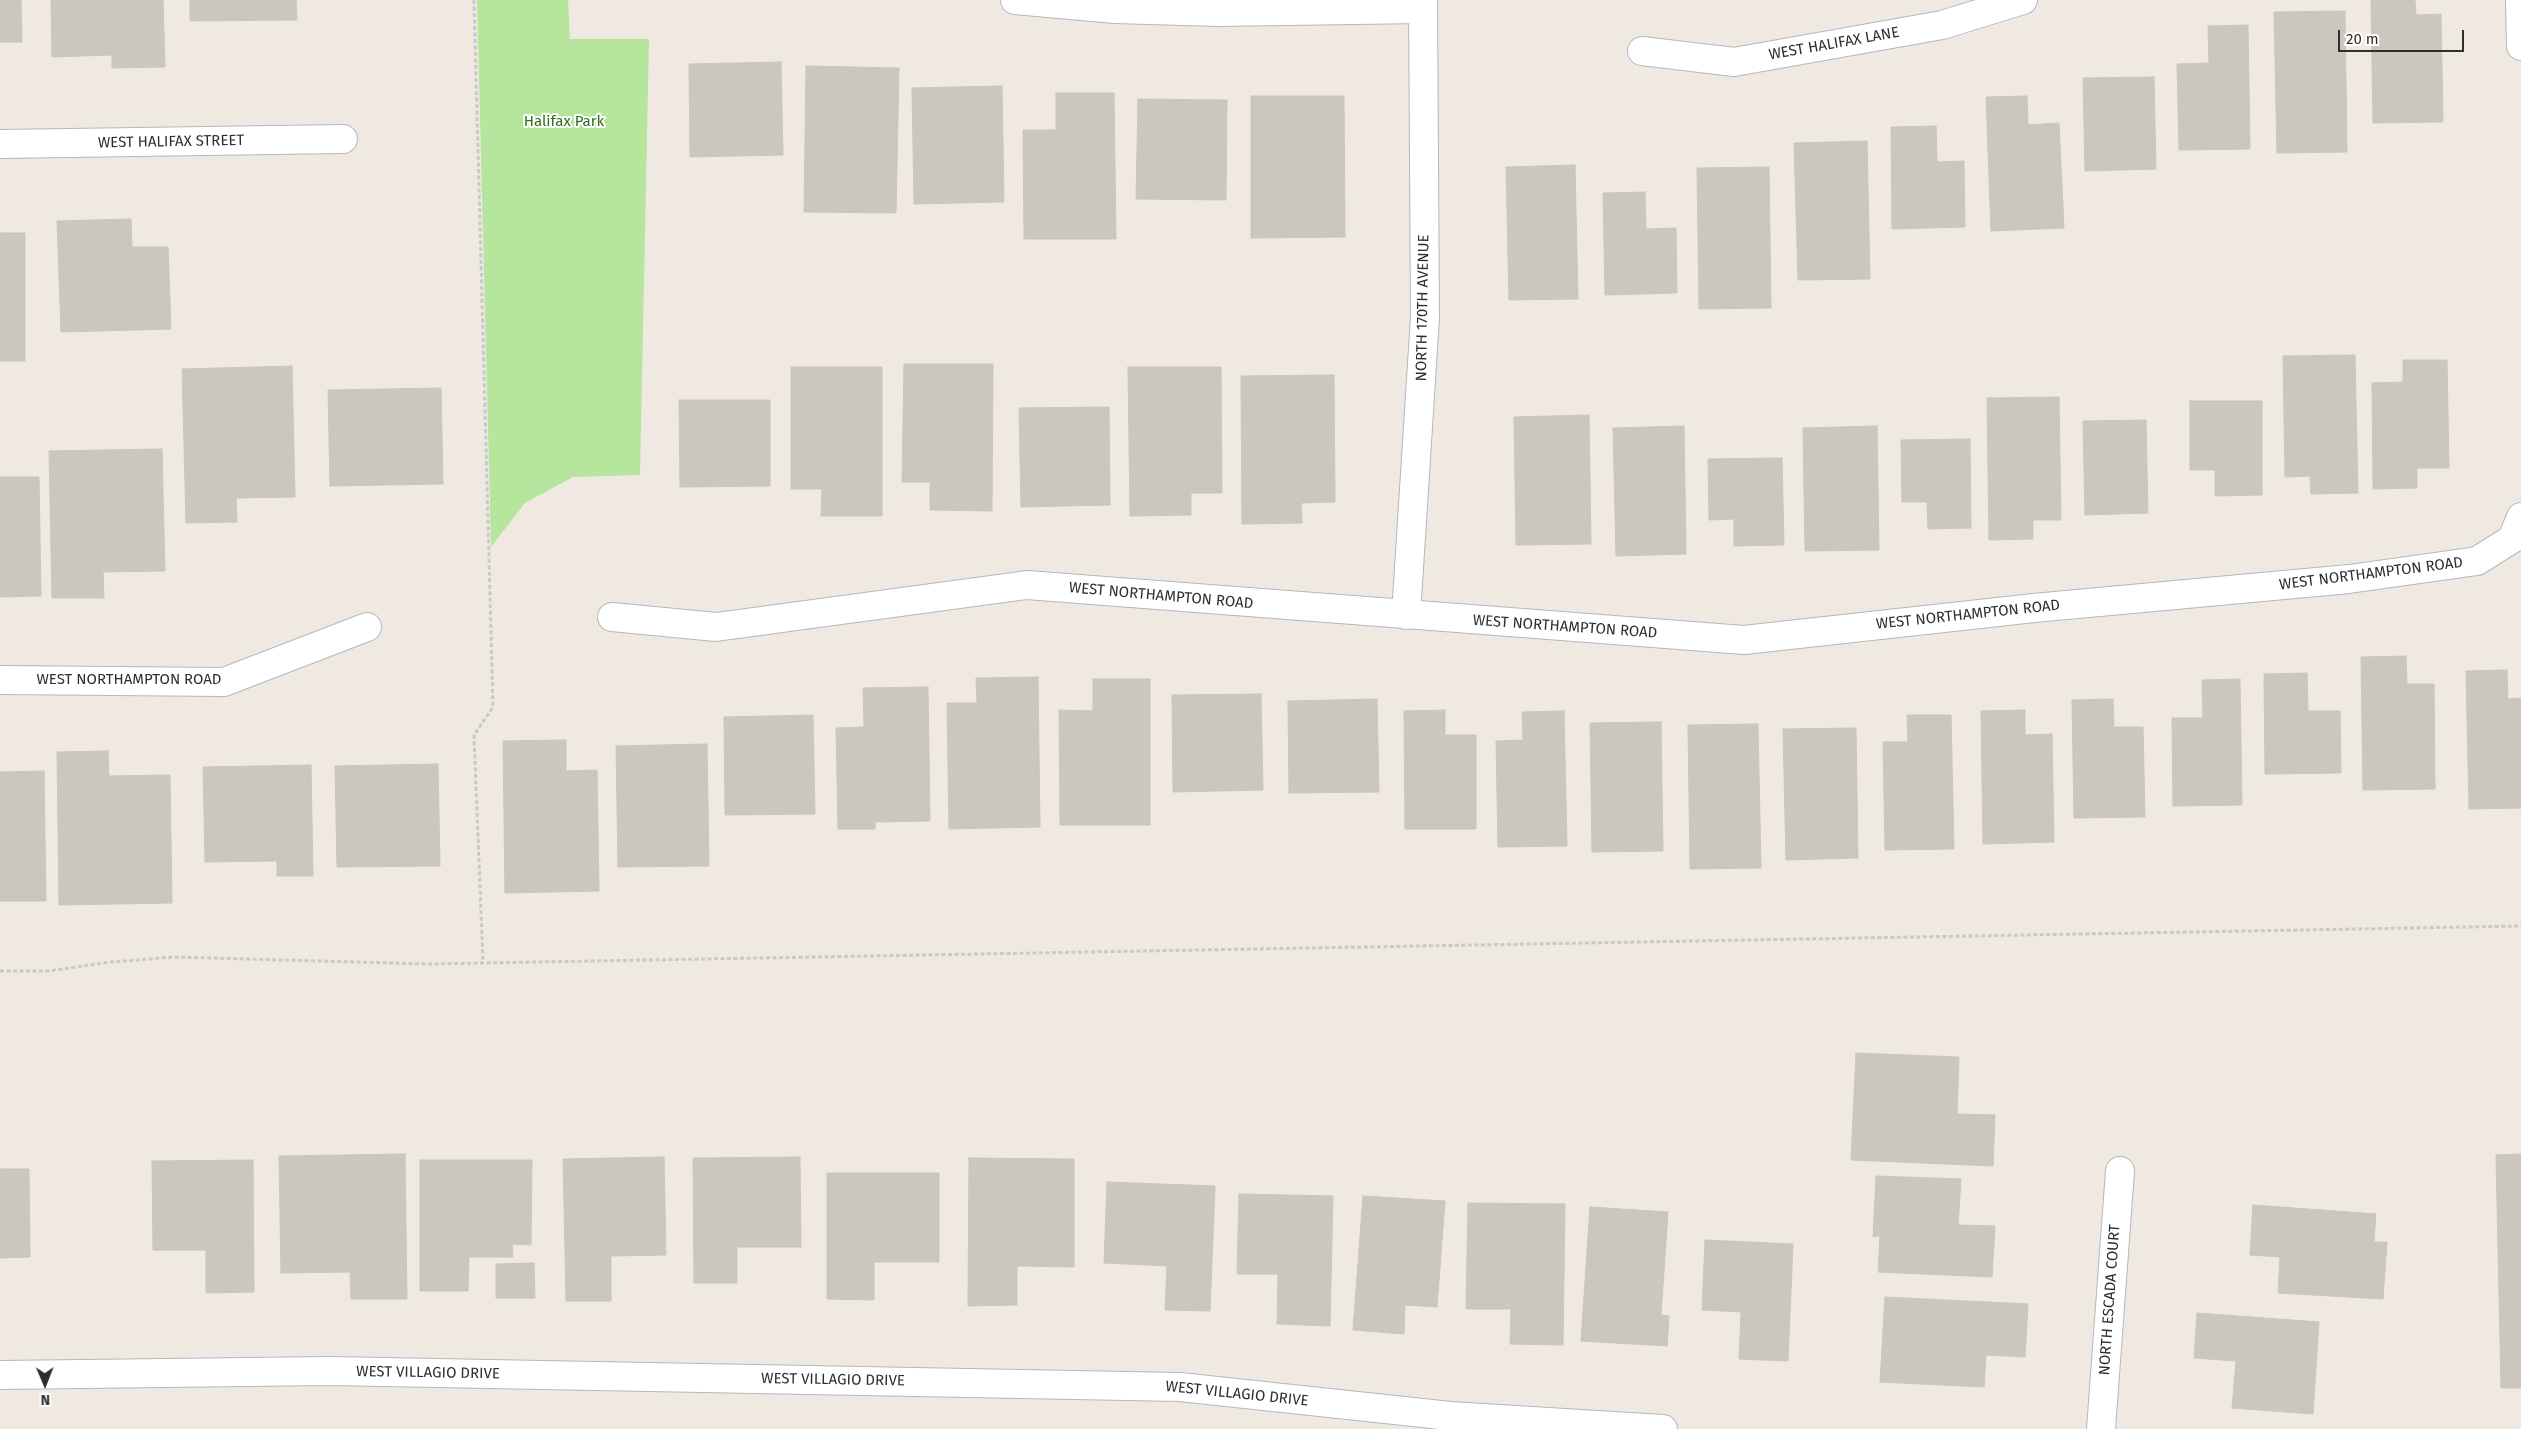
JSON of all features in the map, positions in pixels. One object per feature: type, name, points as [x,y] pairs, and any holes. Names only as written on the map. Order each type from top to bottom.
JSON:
[{"type":"street","points":[[1015,0],[1115,10],[1199,12],[1423,4]]},
{"type":"street","name":"WEST HALIFAX LANE","points":[[1642,51],[1734,62],[1942,25],[2023,0]]},
{"type":"street","points":[[2520,0],[2521,46]]},
{"type":"street","name":"NORTH 170TH AVENUE","points":[[1406,615],[1425,317],[1423,4]]},
{"type":"street","name":"WEST HALIFAX STREET","points":[[0,144],[343,139]]},
{"type":"street","name":"WEST NORTHAMPTON ROAD","points":[[612,617],[716,628],[1027,585],[1744,640],[2044,607],[2349,579],[2477,561],[2516,528]]},
{"type":"street","name":"WEST NORTHAMPTON ROAD","points":[[0,680],[224,682],[367,626]]},
{"type":"street","name":"NORTH ESCADA COURT","points":[[2101,1429],[2120,1171]]},
{"type":"street","name":"WEST VILLAGIO DRIVE","points":[[0,1375],[330,1371],[1180,1387],[1450,1416],[1663,1429]]},
{"type":"path","points":[[474,0],[493,707],[474,735],[475,810],[483,962]]},
{"type":"path","points":[[0,971],[48,971],[111,962],[173,957],[428,964],[2521,926]]},
{"type":"green space","name":"Halifax Park","points":[[477,0],[568,0],[570,39],[649,39],[640,475],[573,477],[525,503],[491,547]]},
{"type":"building","points":[[0,0],[21,0],[22,42],[0,42]]},
{"type":"building","points":[[51,0],[163,0],[165,67],[112,68],[112,55],[52,57]]},
{"type":"building","points":[[190,0],[296,0],[297,20],[190,21]]},
{"type":"building","points":[[2371,0],[2415,0],[2416,15],[2441,14],[2443,122],[2373,123]]},
{"type":"building","points":[[2345,11],[2347,152],[2277,153],[2274,12]]},
{"type":"building","points":[[2248,25],[2250,149],[2179,150],[2177,64],[2209,63],[2208,26]]},
{"type":"building","points":[[781,62],[783,155],[690,157],[689,64]]},
{"type":"building","points":[[806,66],[899,68],[896,213],[804,212]]},
{"type":"building","points":[[2154,77],[2156,169],[2085,171],[2083,78]]},
{"type":"building","points":[[1002,86],[1004,202],[914,204],[912,88]]},
{"type":"building","points":[[1056,93],[1114,93],[1116,239],[1024,239],[1023,130],[1056,130]]},
{"type":"building","points":[[1251,96],[1344,96],[1345,237],[1251,238]]},
{"type":"building","points":[[2027,96],[2028,125],[2059,123],[2064,228],[1991,231],[1986,97]]},
{"type":"building","points":[[1138,99],[1227,100],[1226,200],[1136,199]]},
{"type":"building","points":[[1936,126],[1937,162],[1964,161],[1965,227],[1892,229],[1891,127]]},
{"type":"building","points":[[1867,141],[1870,279],[1798,280],[1794,143]]},
{"type":"building","points":[[1575,165],[1578,299],[1509,300],[1506,167]]},
{"type":"building","points":[[1769,167],[1771,308],[1699,309],[1697,168]]},
{"type":"building","points":[[1645,192],[1646,229],[1676,228],[1677,293],[1605,295],[1603,193]]},
{"type":"building","points":[[131,219],[132,247],[168,247],[171,329],[61,332],[57,221]]},
{"type":"building","points":[[0,233],[25,233],[25,361],[0,361]]},
{"type":"building","points":[[2355,355],[2358,493],[2311,494],[2310,476],[2285,477],[2283,356]]},
{"type":"building","points":[[2403,360],[2447,360],[2449,468],[2417,468],[2417,488],[2373,489],[2372,383],[2403,382]]},
{"type":"building","points":[[904,364],[993,364],[992,511],[930,510],[930,482],[902,482]]},
{"type":"building","points":[[292,366],[295,497],[236,498],[237,522],[186,523],[182,369]]},
{"type":"building","points":[[791,367],[882,367],[882,516],[821,516],[822,489],[791,489]]},
{"type":"building","points":[[1128,367],[1221,367],[1222,493],[1191,493],[1191,515],[1130,516]]},
{"type":"building","points":[[1334,375],[1335,502],[1301,503],[1302,523],[1242,524],[1241,376]]},
{"type":"building","points":[[441,388],[443,484],[330,486],[328,390]]},
{"type":"building","points":[[2059,397],[2061,520],[2033,520],[2033,539],[1989,540],[1987,398]]},
{"type":"building","points":[[679,400],[770,400],[770,486],[680,487]]},
{"type":"building","points":[[2190,401],[2262,401],[2262,495],[2215,496],[2215,470],[2190,470]]},
{"type":"building","points":[[1109,407],[1110,505],[1021,507],[1019,408]]},
{"type":"building","points":[[1589,415],[1591,544],[1516,545],[1514,417]]},
{"type":"building","points":[[2146,420],[2148,513],[2085,515],[2083,421]]},
{"type":"building","points":[[1684,426],[1686,554],[1616,556],[1613,428]]},
{"type":"building","points":[[1877,426],[1879,550],[1805,551],[1803,428]]},
{"type":"building","points":[[1970,439],[1971,528],[1928,529],[1927,502],[1902,502],[1901,440]]},
{"type":"building","points":[[162,449],[165,571],[103,572],[104,598],[52,598],[49,451]]},
{"type":"building","points":[[1782,458],[1784,545],[1734,546],[1734,519],[1709,520],[1708,459]]},
{"type":"building","points":[[0,477],[39,477],[41,596],[0,597]]},
{"type":"building","points":[[2406,656],[2407,684],[2434,684],[2435,789],[2363,790],[2361,657]]},
{"type":"building","points":[[2507,670],[2508,699],[2521,698],[2521,808],[2469,809],[2466,671]]},
{"type":"building","points":[[2307,673],[2308,711],[2340,711],[2341,773],[2265,774],[2264,674]]},
{"type":"building","points":[[1038,677],[1040,827],[949,829],[947,703],[977,703],[976,678]]},
{"type":"building","points":[[1093,679],[1150,679],[1150,825],[1060,825],[1059,710],[1093,711]]},
{"type":"building","points":[[2240,679],[2242,805],[2173,806],[2172,718],[2203,718],[2202,680]]},
{"type":"building","points":[[928,687],[930,821],[875,822],[875,829],[838,829],[836,728],[864,727],[863,688]]},
{"type":"building","points":[[1261,694],[1263,790],[1173,792],[1172,695]]},
{"type":"building","points":[[1377,699],[1379,792],[1289,793],[1288,701]]},
{"type":"building","points":[[2113,699],[2114,727],[2143,727],[2145,817],[2074,818],[2072,700]]},
{"type":"building","points":[[1445,710],[1445,735],[1476,735],[1476,829],[1405,829],[1404,711]]},
{"type":"building","points":[[2025,710],[2025,735],[2052,734],[2054,842],[1983,844],[1981,711]]},
{"type":"building","points":[[1564,711],[1567,846],[1498,847],[1496,741],[1523,740],[1522,712]]},
{"type":"building","points":[[813,715],[815,814],[725,815],[724,717]]},
{"type":"building","points":[[1907,715],[1951,715],[1954,849],[1885,850],[1883,742],[1908,742]]},
{"type":"building","points":[[1661,722],[1663,851],[1592,852],[1590,723]]},
{"type":"building","points":[[1758,724],[1761,868],[1690,869],[1688,725]]},
{"type":"building","points":[[1856,728],[1858,858],[1786,860],[1783,729]]},
{"type":"building","points":[[566,740],[566,771],[597,770],[599,891],[505,893],[503,741]]},
{"type":"building","points":[[707,744],[709,866],[618,867],[616,746]]},
{"type":"building","points":[[108,751],[109,776],[170,775],[172,903],[59,905],[57,752]]},
{"type":"building","points":[[438,764],[440,866],[337,867],[335,766]]},
{"type":"building","points":[[311,765],[313,876],[277,876],[277,861],[205,862],[203,767]]},
{"type":"building","points":[[44,771],[46,901],[0,901],[0,772]]},
{"type":"building","points":[[1856,1053],[1959,1057],[1957,1114],[1995,1115],[1993,1166],[1851,1160]]},
{"type":"building","points":[[405,1154],[407,1299],[351,1299],[350,1272],[281,1273],[279,1156]]},
{"type":"building","points":[[2521,1154],[2521,1388],[2501,1388],[2496,1155]]},
{"type":"building","points":[[664,1157],[666,1255],[611,1256],[611,1301],[566,1301],[563,1159]]},
{"type":"building","points":[[800,1157],[801,1247],[737,1247],[737,1283],[694,1283],[693,1158]]},
{"type":"building","points":[[969,1158],[1074,1159],[1074,1267],[1017,1266],[1017,1305],[968,1306]]},
{"type":"building","points":[[253,1160],[254,1292],[206,1293],[206,1250],[153,1250],[152,1161]]},
{"type":"building","points":[[420,1160],[532,1160],[531,1245],[512,1244],[513,1257],[469,1257],[468,1291],[420,1291]]},
{"type":"building","points":[[0,1169],[29,1169],[30,1257],[0,1258]]},
{"type":"building","points":[[827,1173],[939,1173],[939,1262],[874,1262],[874,1300],[827,1299]]},
{"type":"building","points":[[1876,1176],[1961,1179],[1958,1225],[1995,1226],[1992,1277],[1878,1272],[1880,1236],[1873,1237]]},
{"type":"building","points":[[1107,1182],[1215,1186],[1210,1311],[1165,1310],[1167,1266],[1104,1263]]},
{"type":"building","points":[[1239,1194],[1333,1196],[1330,1326],[1277,1324],[1278,1274],[1237,1274]]},
{"type":"building","points":[[1363,1196],[1445,1201],[1437,1307],[1405,1305],[1404,1334],[1353,1330]]},
{"type":"building","points":[[1468,1203],[1565,1204],[1563,1345],[1510,1344],[1511,1309],[1466,1309]]},
{"type":"building","points":[[2253,1205],[2376,1214],[2374,1242],[2387,1242],[2383,1299],[2278,1293],[2280,1257],[2250,1255]]},
{"type":"building","points":[[1590,1207],[1668,1212],[1661,1315],[1669,1316],[1667,1346],[1581,1341]]},
{"type":"building","points":[[1705,1240],[1793,1244],[1788,1361],[1739,1359],[1741,1312],[1702,1310]]},
{"type":"building","points":[[534,1263],[535,1298],[496,1298],[496,1264]]},
{"type":"building","points":[[1885,1297],[2028,1304],[2025,1357],[1986,1355],[1984,1387],[1880,1382]]},
{"type":"building","points":[[2197,1313],[2319,1322],[2313,1414],[2232,1408],[2236,1361],[2194,1358]]}]
